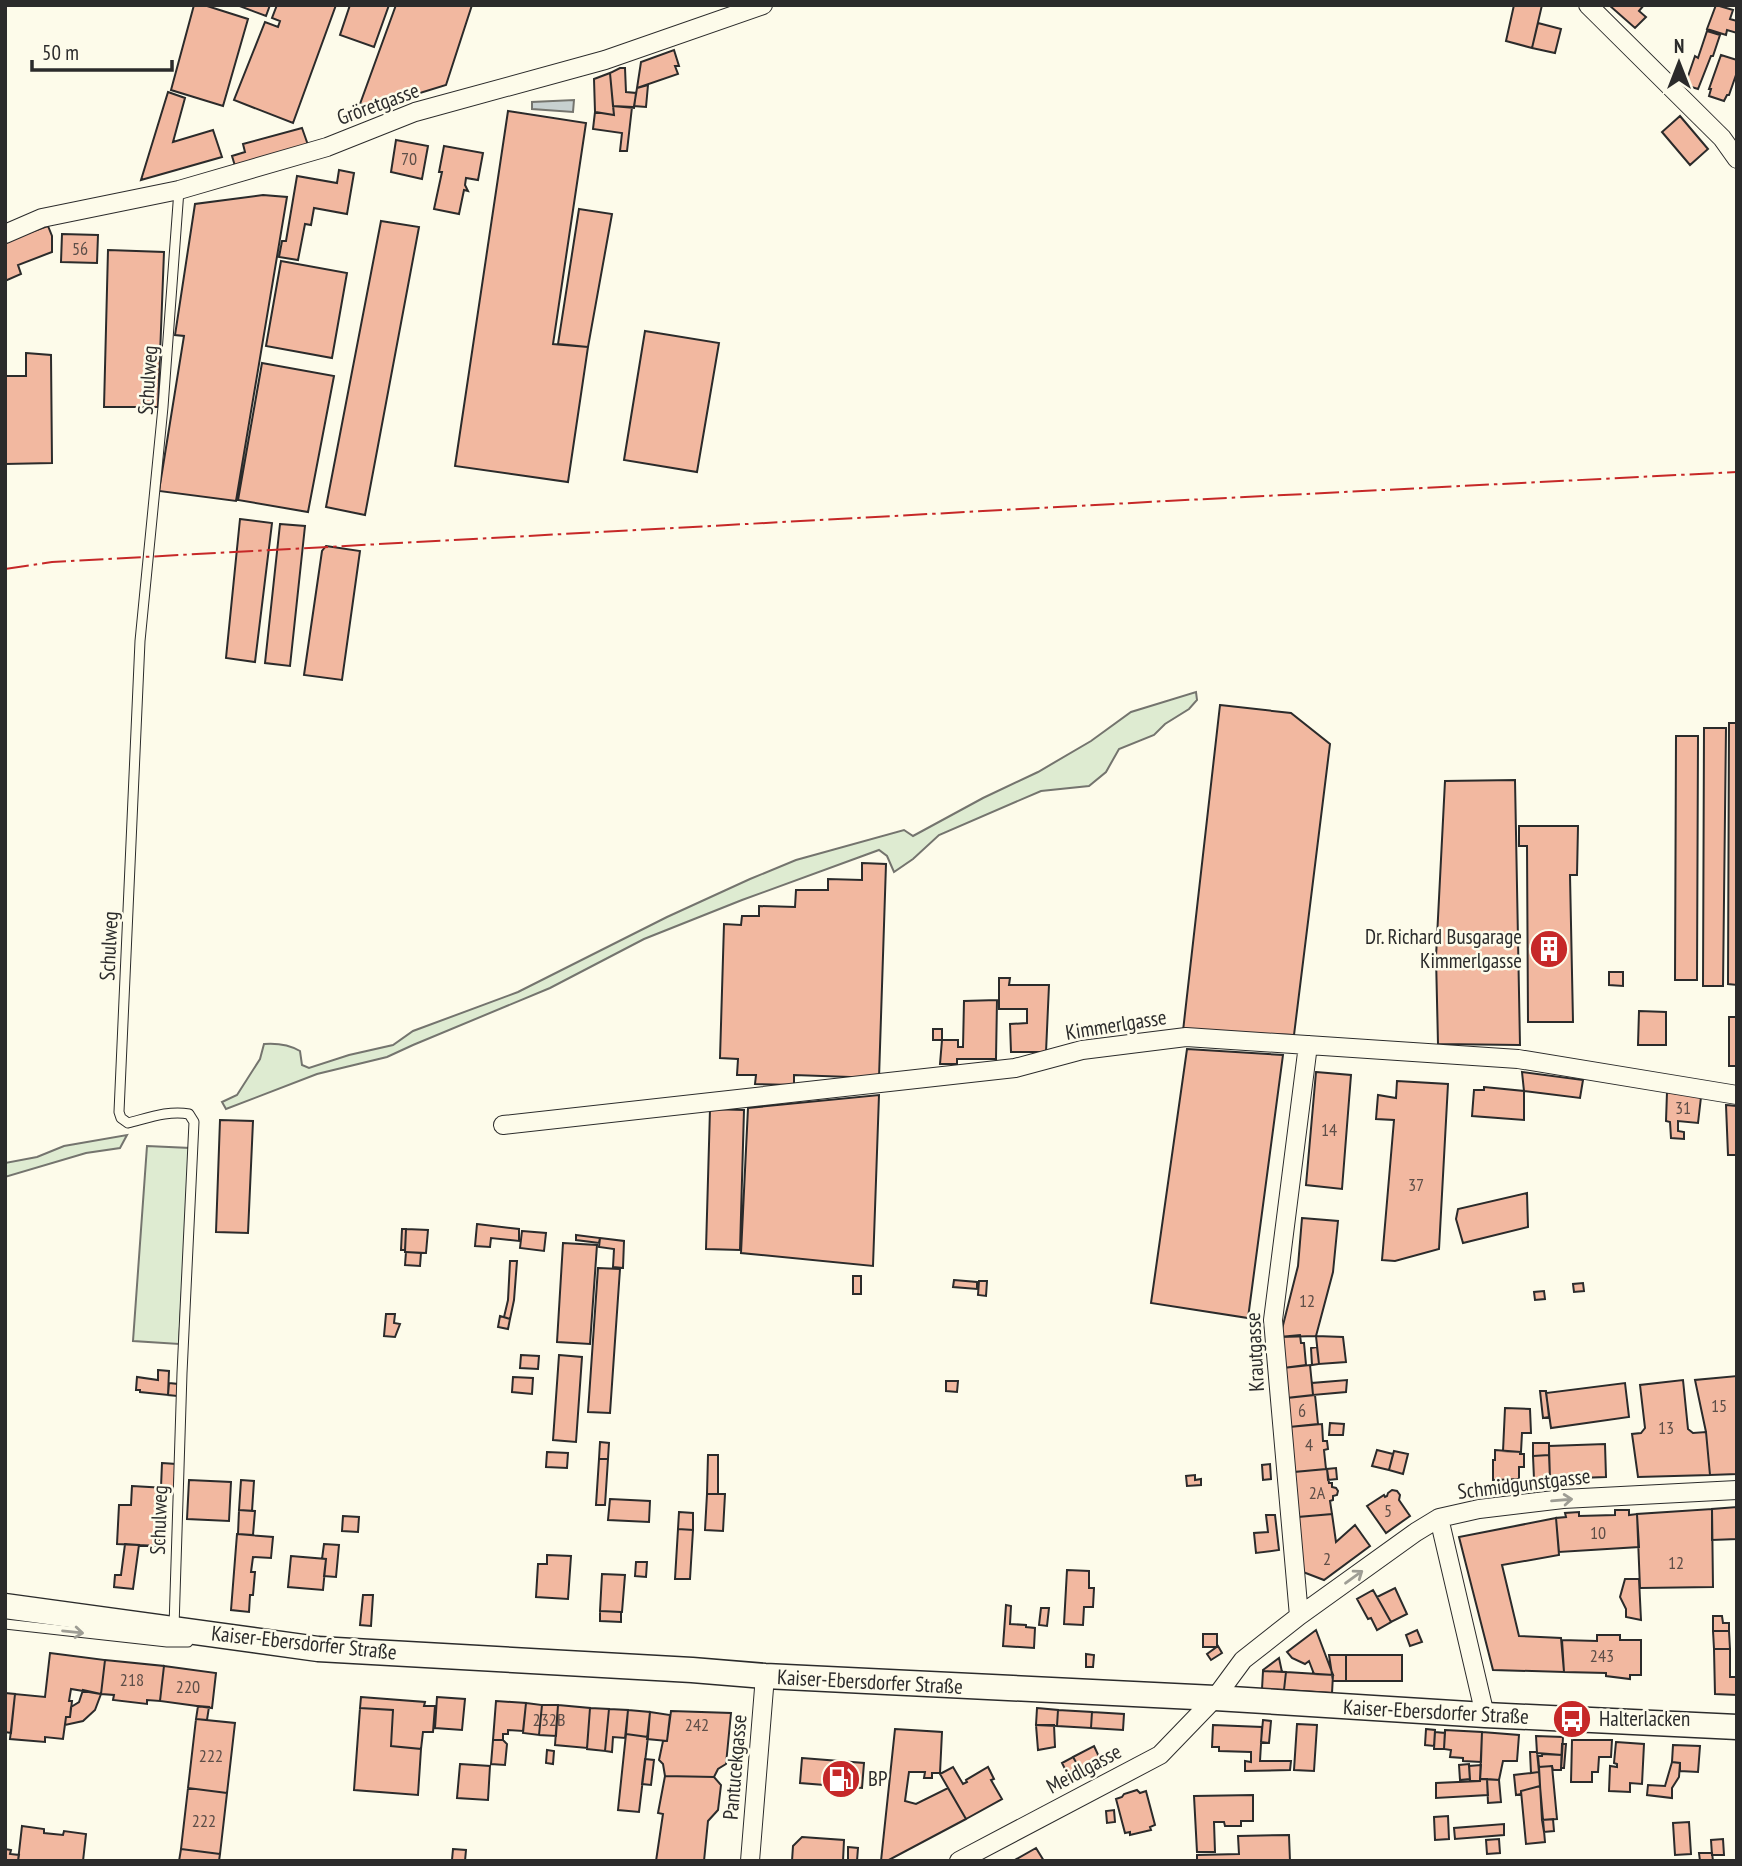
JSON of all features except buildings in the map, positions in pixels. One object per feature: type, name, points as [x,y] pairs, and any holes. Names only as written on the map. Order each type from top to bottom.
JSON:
[{"type":"main road","name":"Kaiser-Ebersdorfer Straße","points":[[5,1606],[318,1649],[765,1676],[1737,1727]]},
{"type":"street","name":"Gröretgasse","points":[[5,234],[42,218],[178,190],[327,147],[415,112],[606,60],[764,5]]},
{"type":"street","points":[[1588,5],[1722,138],[1737,159]]},
{"type":"street","name":"Kimmerlgasse","points":[[503,1125],[1015,1068],[1082,1051],[1186,1037],[1518,1059],[1737,1095]]},
{"type":"street","name":"Krautgasse","points":[[1299,1616],[1273,1320],[1308,1045]]},
{"type":"street","name":"Schmidgunstgasse","points":[[1215,1698],[1243,1660],[1299,1616],[1439,1518],[1479,1509],[1563,1499],[1737,1490]]},
{"type":"street","points":[[1439,1518],[1485,1715]]},
{"type":"street","name":"Pantucekgasse","points":[[750,1861],[765,1676]]},
{"type":"street","name":"Meidlgasse","points":[[959,1861],[1160,1755],[1215,1698]]},
{"type":"lane","name":"Schulweg","points":[[173,1629],[194,1122],[189,1114],[182,1113],[128,1123],[118,1112],[141,641],[163,407],[178,190]]},
{"type":"lane","points":[[5,1624],[167,1642],[205,1641],[225,1636]]},
{"type":"green space","points":[[1196,692],[1197,700],[1189,709],[1165,724],[1154,735],[1119,749],[1106,772],[1089,786],[1041,791],[939,835],[894,872],[887,856],[879,850],[644,939],[550,988],[387,1057],[317,1074],[226,1109],[222,1102],[237,1095],[260,1059],[264,1044],[282,1044],[300,1051],[302,1065],[309,1068],[393,1045],[413,1031],[518,992],[667,917],[796,860],[904,830],[913,836],[1038,772],[1091,741],[1131,712]]},
{"type":"green space","points":[[127,1135],[120,1148],[86,1153],[5,1177],[5,1163],[37,1157],[64,1146]]},
{"type":"green space","points":[[147,1146],[190,1148],[179,1344],[133,1341]]},
{"type":"shaded area","points":[[574,100],[573,112],[532,109],[532,102]]},
{"type":"power","points":[[5,569],[52,562],[1737,472]]},
{"type":"place","name":"Dr. Richard Busgarage Kimmerlgasse","points":[[1549,949]]},
{"type":"place","name":"Halterlacken","points":[[1572,1719]]},
{"type":"place","name":"BP","points":[[841,1779]]}]
